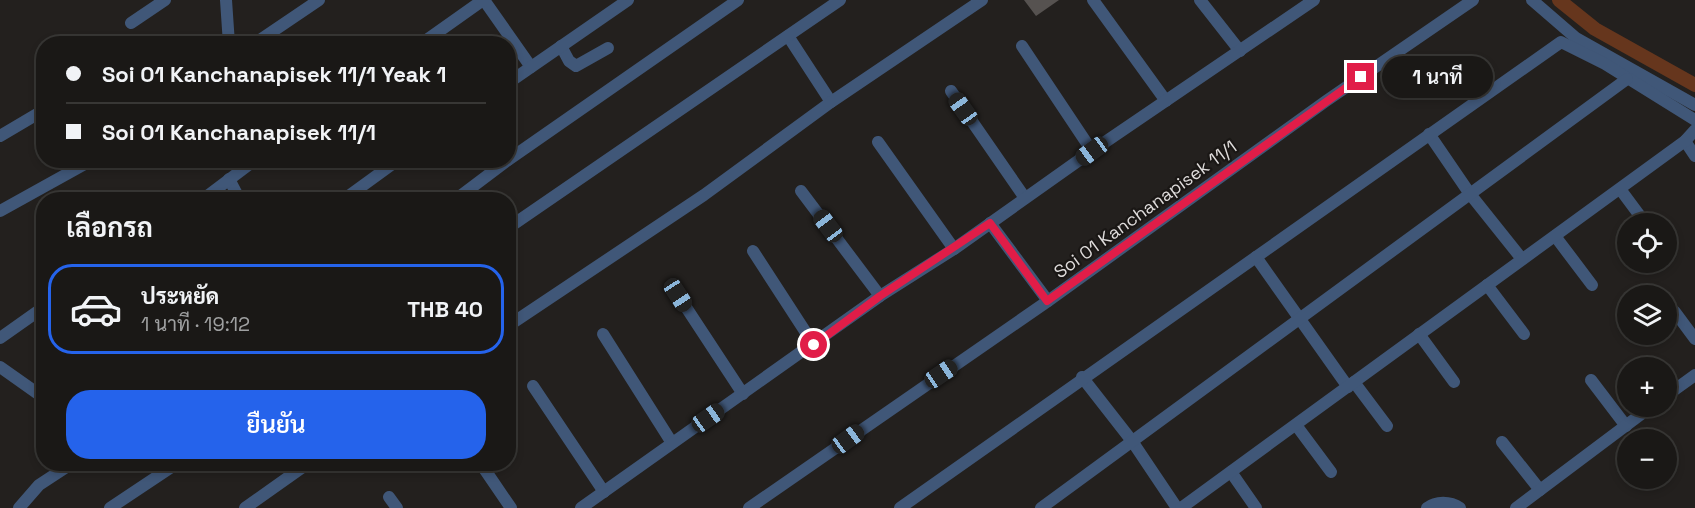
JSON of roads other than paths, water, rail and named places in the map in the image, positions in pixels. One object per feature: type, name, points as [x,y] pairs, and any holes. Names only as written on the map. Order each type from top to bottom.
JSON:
[{"type":"street","points":[[131,22],[165,0]]},
{"type":"street","points":[[226,0],[228,36]]},
{"type":"street","points":[[266,36],[319,0]]},
{"type":"street","points":[[432,36],[483,0],[509,36]]},
{"type":"street","points":[[516,77],[628,0]]},
{"type":"street","points":[[516,154],[738,0]]},
{"type":"street","points":[[516,223],[840,0]]},
{"type":"street","points":[[516,321],[704,195],[831,102],[982,0]]},
{"type":"street","points":[[1093,0],[1166,101]]},
{"type":"street","points":[[1200,0],[1240,51]]},
{"type":"street","name":"Soi 01 Kanchanapisek 11/1","points":[[749,508],[1473,0]]},
{"type":"street","points":[[1532,0],[1576,38],[1695,105]]},
{"type":"street","points":[[580,508],[814,345],[880,296],[954,249],[1310,1]]},
{"type":"street","points":[[788,36],[831,102]]},
{"type":"street","points":[[908,506],[1082,377],[1561,42],[1605,64],[1695,120]]},
{"type":"street","points":[[516,46],[531,67]]},
{"type":"street","points":[[561,46],[569,61],[576,66],[608,48]]},
{"type":"street","points":[[1022,46],[1092,151]]},
{"type":"street","points":[[1041,508],[1627,79]]},
{"type":"street","points":[[951,91],[1025,198]]},
{"type":"street","points":[[0,136],[36,115]]},
{"type":"street","points":[[1082,377],[1132,441],[1179,508],[1620,189],[1685,141],[1695,130]]},
{"type":"street","points":[[1430,134],[1470,194],[1522,259]]},
{"type":"street","points":[[1685,141],[1695,156]]},
{"type":"street","points":[[878,142],[954,249]]},
{"type":"street","points":[[0,211],[78,168]]},
{"type":"street","points":[[212,192],[244,168]]},
{"type":"street","points":[[354,192],[387,168]]},
{"type":"street","points":[[466,192],[497,168]]},
{"type":"street","points":[[229,179],[236,192]]},
{"type":"street","points":[[1620,189],[1638,213]]},
{"type":"street","points":[[801,191],[880,296]]},
{"type":"street","points":[[990,223],[1047,301]]},
{"type":"street","points":[[1555,236],[1593,285]]},
{"type":"street","points":[[753,251],[814,345]]},
{"type":"street","points":[[1256,257],[1299,319],[1387,426]]},
{"type":"street","points":[[1487,285],[1524,334]]},
{"type":"street","points":[[678,295],[743,394]]},
{"type":"street","points":[[0,338],[36,313]]},
{"type":"street","points":[[1677,315],[1695,339]]},
{"type":"street","points":[[603,334],[672,443]]},
{"type":"street","points":[[1419,334],[1454,382]]},
{"type":"street","points":[[0,367],[36,392]]},
{"type":"street","points":[[1677,388],[1695,375]]},
{"type":"street","points":[[1591,380],[1626,426]]},
{"type":"street","points":[[533,386],[604,492]]},
{"type":"street","points":[[1516,508],[1638,417]]},
{"type":"street","points":[[1296,425],[1331,472]]},
{"type":"street","points":[[1502,442],[1540,490]]},
{"type":"street","points":[[19,508],[39,485],[60,471]]},
{"type":"street","points":[[110,508],[166,471]]},
{"type":"street","points":[[245,508],[288,471]]},
{"type":"street","points":[[486,471],[512,508]]},
{"type":"street","points":[[1231,472],[1256,508]]},
{"type":"street","points":[[389,497],[397,508]]},
{"type":"street","points":[[1427,508],[1443,503],[1460,508]]},
{"type":"waterway","points":[[1559,0],[1595,29],[1695,85]]}]
